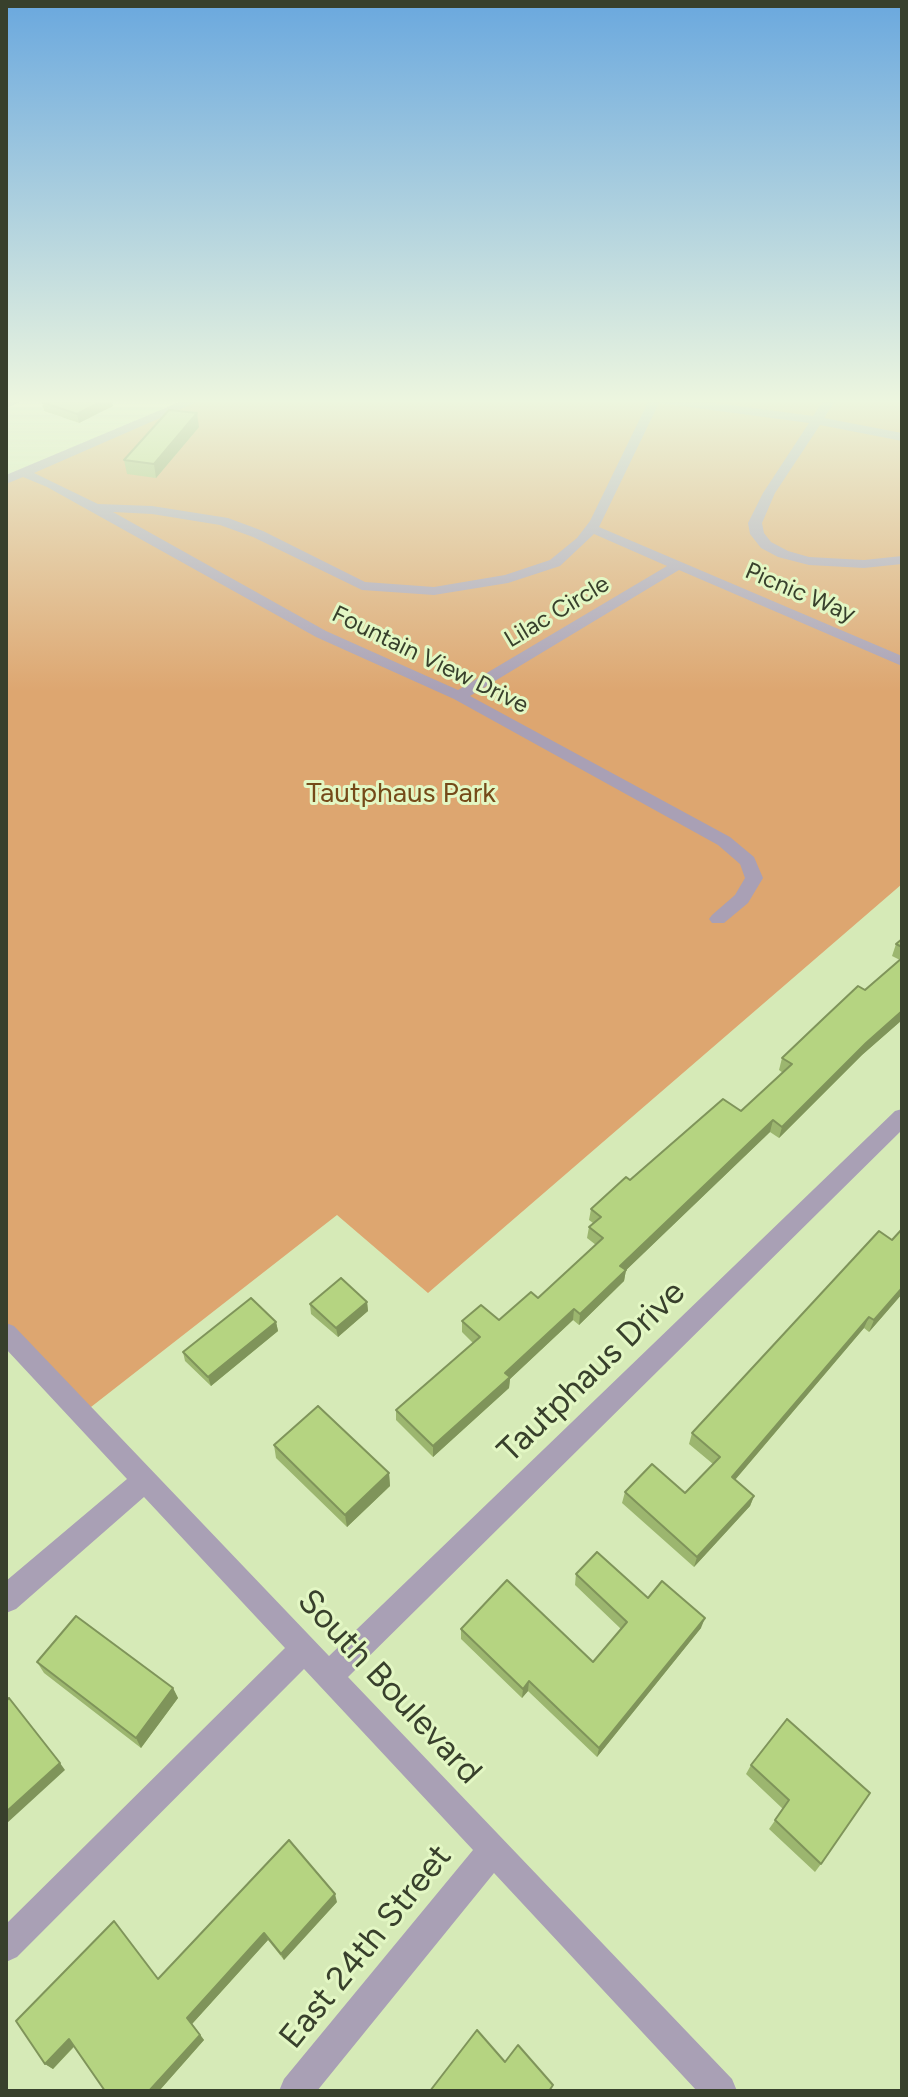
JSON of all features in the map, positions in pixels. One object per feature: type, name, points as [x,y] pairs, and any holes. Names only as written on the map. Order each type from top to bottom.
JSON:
[{"type":"street","name":"Fountain View Drive","points":[[69,496],[321,634],[459,696],[711,834],[748,861],[754,878],[742,899],[718,919]]},
{"type":"street","points":[[96,509],[152,510],[223,521],[258,534],[349,582],[407,591],[459,588],[536,571],[570,553],[591,528],[607,496]]},
{"type":"street","points":[[768,496],[755,523],[757,534],[766,545],[783,554],[809,561],[848,564],[902,560]]},
{"type":"street","name":"Picnic Way","points":[[591,528],[902,661]]},
{"type":"street","name":"Lilac Circle","points":[[459,696],[678,565]]},
{"type":"street","name":"Tautphaus Drive","points":[[329,1676],[902,1117]]},
{"type":"street","name":"South Boulevard","points":[[6,1333],[720,2091]]},
{"type":"street","points":[[6,1599],[145,1480]]},
{"type":"street","points":[[6,1946],[304,1649]]},
{"type":"street","name":"East 24th Street","points":[[296,2091],[493,1850]]},
{"type":"green space","name":"Tautphaus Park","points":[[6,496],[902,496],[902,884],[428,1293],[337,1215],[82,1414],[6,1333]]},
{"type":"building","points":[[902,958],[902,1011],[782,1127],[773,1120],[620,1266],[626,1270],[580,1314],[574,1309],[505,1373],[510,1377],[433,1446],[396,1410],[480,1337],[462,1321],[481,1305],[499,1320],[531,1292],[538,1298],[603,1238],[589,1227],[601,1217],[591,1209],[626,1177],[630,1180],[723,1099],[741,1111],[792,1064],[782,1058],[824,1018],[858,986],[865,990]]},
{"type":"building","points":[[902,1229],[902,1288],[874,1320],[869,1317],[732,1477],[754,1496],[697,1557],[625,1492],[652,1464],[685,1493],[720,1457],[692,1433],[879,1231],[892,1240]]},
{"type":"building","points":[[341,1278],[367,1302],[336,1328],[310,1304]]},
{"type":"building","points":[[251,1298],[276,1322],[208,1377],[183,1352]]},
{"type":"building","points":[[318,1406],[389,1473],[345,1515],[274,1445]]},
{"type":"building","points":[[597,1552],[648,1598],[662,1581],[705,1618],[599,1748],[529,1681],[523,1689],[461,1629],[507,1580],[593,1662],[627,1622],[576,1574]]},
{"type":"building","points":[[76,1616],[173,1688],[136,1738],[37,1662]]},
{"type":"building","points":[[9,1698],[60,1763],[6,1812],[6,1701]]},
{"type":"building","points":[[787,1719],[870,1793],[821,1864],[775,1820],[789,1800],[751,1765]]},
{"type":"building","points":[[289,1840],[335,1894],[281,1954],[264,1933],[187,2018],[200,2035],[149,2091],[105,2091],[69,2039],[45,2064],[16,2021],[114,1921],[158,1979]]},
{"type":"building","points":[[477,2030],[505,2062],[518,2045],[553,2085],[549,2091],[430,2091]]}]
